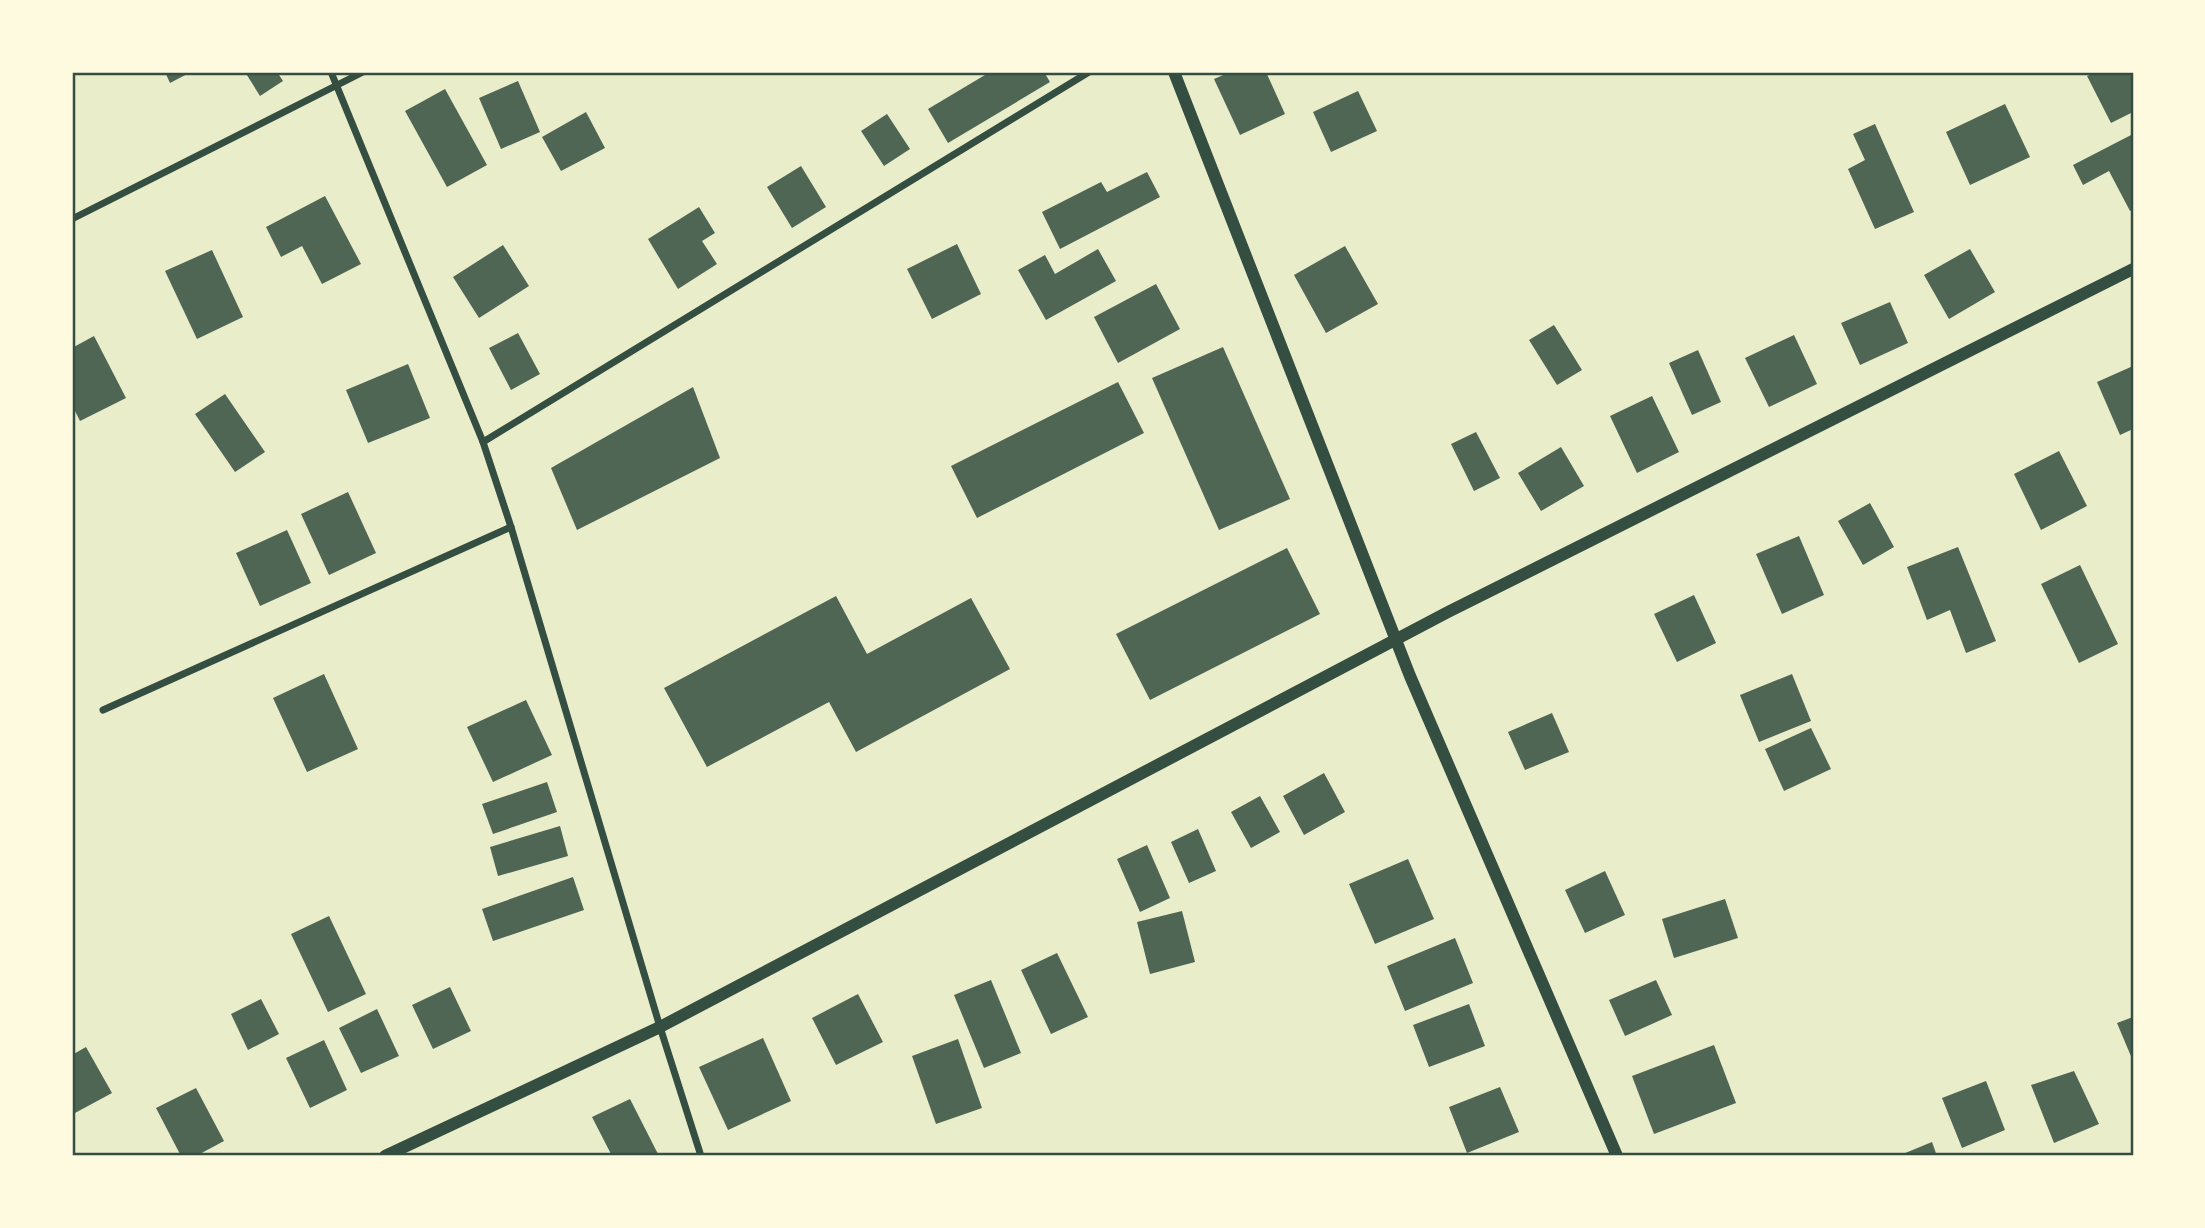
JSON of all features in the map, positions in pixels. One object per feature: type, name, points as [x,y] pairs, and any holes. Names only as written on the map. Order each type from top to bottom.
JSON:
[{"type":"street","points":[[331,72],[483,442],[701,1156]]},
{"type":"street","points":[[72,219],[363,72]]},
{"type":"street","points":[[483,442],[1089,72]]},
{"type":"street","points":[[1174,72],[1410,676],[1617,1156]]},
{"type":"street","points":[[385,1156],[660,1027],[1397,639],[2133,269]]},
{"type":"street","points":[[103,710],[511,527]]},
{"type":"building","points":[[165,72],[191,72],[170,83]]},
{"type":"building","points":[[245,72],[277,72],[283,81],[260,96]]},
{"type":"building","points":[[990,72],[1044,72],[1050,82],[948,143],[928,109]]},
{"type":"building","points":[[1230,72],[1266,72],[1285,114],[1240,135],[1214,79]]},
{"type":"building","points":[[2097,72],[2133,72],[2133,112],[2111,123],[2087,76]]},
{"type":"building","points":[[518,81],[540,132],[501,149],[479,98]]},
{"type":"building","points":[[445,89],[487,165],[447,187],[405,111]]},
{"type":"building","points":[[1358,91],[1377,131],[1331,152],[1313,112]]},
{"type":"building","points":[[2005,104],[2030,157],[1970,185],[1946,132]]},
{"type":"building","points":[[586,112],[605,148],[561,171],[542,137]]},
{"type":"building","points":[[887,114],[910,149],[884,166],[861,131]]},
{"type":"building","points":[[1875,124],[1914,212],[1875,229],[1848,169],[1865,160],[1853,134]]},
{"type":"building","points":[[2133,134],[2133,209],[2130,211],[2109,171],[2083,185],[2073,165]]},
{"type":"building","points":[[801,166],[826,207],[792,228],[767,187]]},
{"type":"building","points":[[1147,172],[1160,197],[1060,249],[1042,212],[1101,182],[1107,192]]},
{"type":"building","points":[[325,196],[361,264],[322,284],[302,246],[281,257],[266,227]]},
{"type":"building","points":[[699,207],[715,233],[702,241],[717,264],[678,289],[648,239]]},
{"type":"building","points":[[957,244],[981,294],[932,319],[907,269]]},
{"type":"building","points":[[503,245],[529,286],[479,318],[453,277]]},
{"type":"building","points":[[1345,246],[1378,304],[1326,333],[1294,275]]},
{"type":"building","points":[[1098,249],[1116,281],[1046,320],[1018,270],[1045,255],[1055,274]]},
{"type":"building","points":[[1970,249],[1995,292],[1949,319],[1924,275]]},
{"type":"building","points":[[212,250],[243,317],[197,339],[165,271]]},
{"type":"building","points":[[1156,284],[1180,329],[1118,363],[1094,317]]},
{"type":"building","points":[[1890,302],[1908,343],[1860,365],[1841,323]]},
{"type":"building","points":[[1554,325],[1582,370],[1557,385],[1529,340]]},
{"type":"building","points":[[518,333],[540,374],[511,390],[489,348]]},
{"type":"building","points":[[1794,335],[1817,384],[1769,407],[1745,358]]},
{"type":"building","points":[[94,336],[126,398],[80,421],[72,405],[72,348]]},
{"type":"building","points":[[1223,347],[1290,499],[1219,530],[1152,378]]},
{"type":"building","points":[[1698,350],[1721,402],[1692,415],[1669,363]]},
{"type":"building","points":[[408,364],[430,418],[368,443],[346,390]]},
{"type":"building","points":[[2133,366],[2133,429],[2120,435],[2097,382]]},
{"type":"building","points":[[1118,382],[1144,433],[977,518],[951,466]]},
{"type":"building","points":[[693,387],[720,458],[577,530],[551,468]]},
{"type":"building","points":[[225,394],[265,452],[235,472],[195,414]]},
{"type":"building","points":[[1652,396],[1679,452],[1637,473],[1610,416]]},
{"type":"building","points":[[1476,432],[1500,478],[1474,491],[1451,444]]},
{"type":"building","points":[[1561,447],[1584,486],[1541,511],[1518,473]]},
{"type":"building","points":[[2059,451],[2087,506],[2041,530],[2014,474]]},
{"type":"building","points":[[348,492],[376,553],[329,575],[301,514]]},
{"type":"building","points":[[1870,503],[1894,547],[1863,565],[1838,521]]},
{"type":"building","points":[[287,530],[311,583],[260,606],[236,553]]},
{"type":"building","points":[[1799,536],[1824,595],[1782,614],[1756,554]]},
{"type":"building","points":[[1958,547],[1996,641],[1966,653],[1950,610],[1927,620],[1907,567]]},
{"type":"building","points":[[1287,548],[1320,614],[1150,700],[1116,634]]},
{"type":"building","points":[[2080,565],[2118,644],[2079,663],[2041,584]]},
{"type":"building","points":[[1694,595],[1716,643],[1677,662],[1654,614]]},
{"type":"building","points":[[836,596],[867,654],[971,598],[1010,669],[856,752],[829,702],[707,767],[664,688]]},
{"type":"building","points":[[324,674],[358,749],[307,772],[273,698]]},
{"type":"building","points":[[1792,674],[1811,721],[1759,742],[1740,695]]},
{"type":"building","points":[[526,700],[552,755],[493,782],[467,727]]},
{"type":"building","points":[[1552,713],[1569,752],[1525,770],[1508,732]]},
{"type":"building","points":[[1811,728],[1831,769],[1784,791],[1765,749]]},
{"type":"building","points":[[1324,773],[1345,812],[1304,835],[1283,796]]},
{"type":"building","points":[[547,782],[557,812],[493,834],[482,804]]},
{"type":"building","points":[[1260,796],[1280,832],[1251,848],[1231,812]]},
{"type":"building","points":[[560,826],[568,856],[498,876],[490,847]]},
{"type":"building","points":[[1198,829],[1216,871],[1189,883],[1171,842]]},
{"type":"building","points":[[1147,845],[1170,898],[1140,912],[1117,859]]},
{"type":"building","points":[[1408,859],[1434,919],[1375,944],[1349,884]]},
{"type":"building","points":[[1605,871],[1625,915],[1585,933],[1565,890]]},
{"type":"building","points":[[573,877],[584,910],[493,941],[482,909]]},
{"type":"building","points":[[1725,899],[1738,938],[1674,958],[1662,919]]},
{"type":"building","points":[[1182,911],[1195,962],[1150,974],[1137,922]]},
{"type":"building","points":[[329,916],[366,994],[328,1012],[291,934]]},
{"type":"building","points":[[1455,938],[1473,983],[1405,1011],[1387,966]]},
{"type":"building","points":[[1057,953],[1088,1017],[1051,1034],[1021,970]]},
{"type":"building","points":[[991,980],[1021,1053],[984,1068],[954,995]]},
{"type":"building","points":[[1656,980],[1672,1015],[1625,1036],[1609,1000]]},
{"type":"building","points":[[450,987],[471,1031],[433,1049],[412,1005]]},
{"type":"building","points":[[858,994],[883,1042],[836,1065],[812,1018]]},
{"type":"building","points":[[261,999],[279,1034],[248,1050],[231,1014]]},
{"type":"building","points":[[1469,1004],[1485,1046],[1429,1067],[1413,1025]]},
{"type":"building","points":[[377,1009],[399,1056],[361,1073],[339,1028]]},
{"type":"building","points":[[2133,1017],[2133,1061],[2117,1023]]},
{"type":"building","points":[[763,1038],[791,1101],[728,1130],[699,1067]]},
{"type":"building","points":[[958,1039],[982,1108],[936,1124],[912,1056]]},
{"type":"building","points":[[324,1040],[347,1090],[310,1108],[286,1058]]},
{"type":"building","points":[[1714,1045],[1736,1103],[1654,1134],[1632,1076]]},
{"type":"building","points":[[86,1047],[112,1093],[75,1113],[72,1109],[72,1055]]},
{"type":"building","points":[[2074,1071],[2099,1124],[2054,1143],[2031,1085]]},
{"type":"building","points":[[1986,1081],[2005,1130],[1962,1148],[1942,1098]]},
{"type":"building","points":[[1500,1087],[1519,1132],[1467,1153],[1449,1107]]},
{"type":"building","points":[[196,1088],[224,1141],[196,1156],[181,1156],[156,1108]]},
{"type":"building","points":[[630,1099],[658,1154],[612,1156],[592,1117]]},
{"type":"building","points":[[1932,1142],[1937,1156],[1898,1156]]}]
